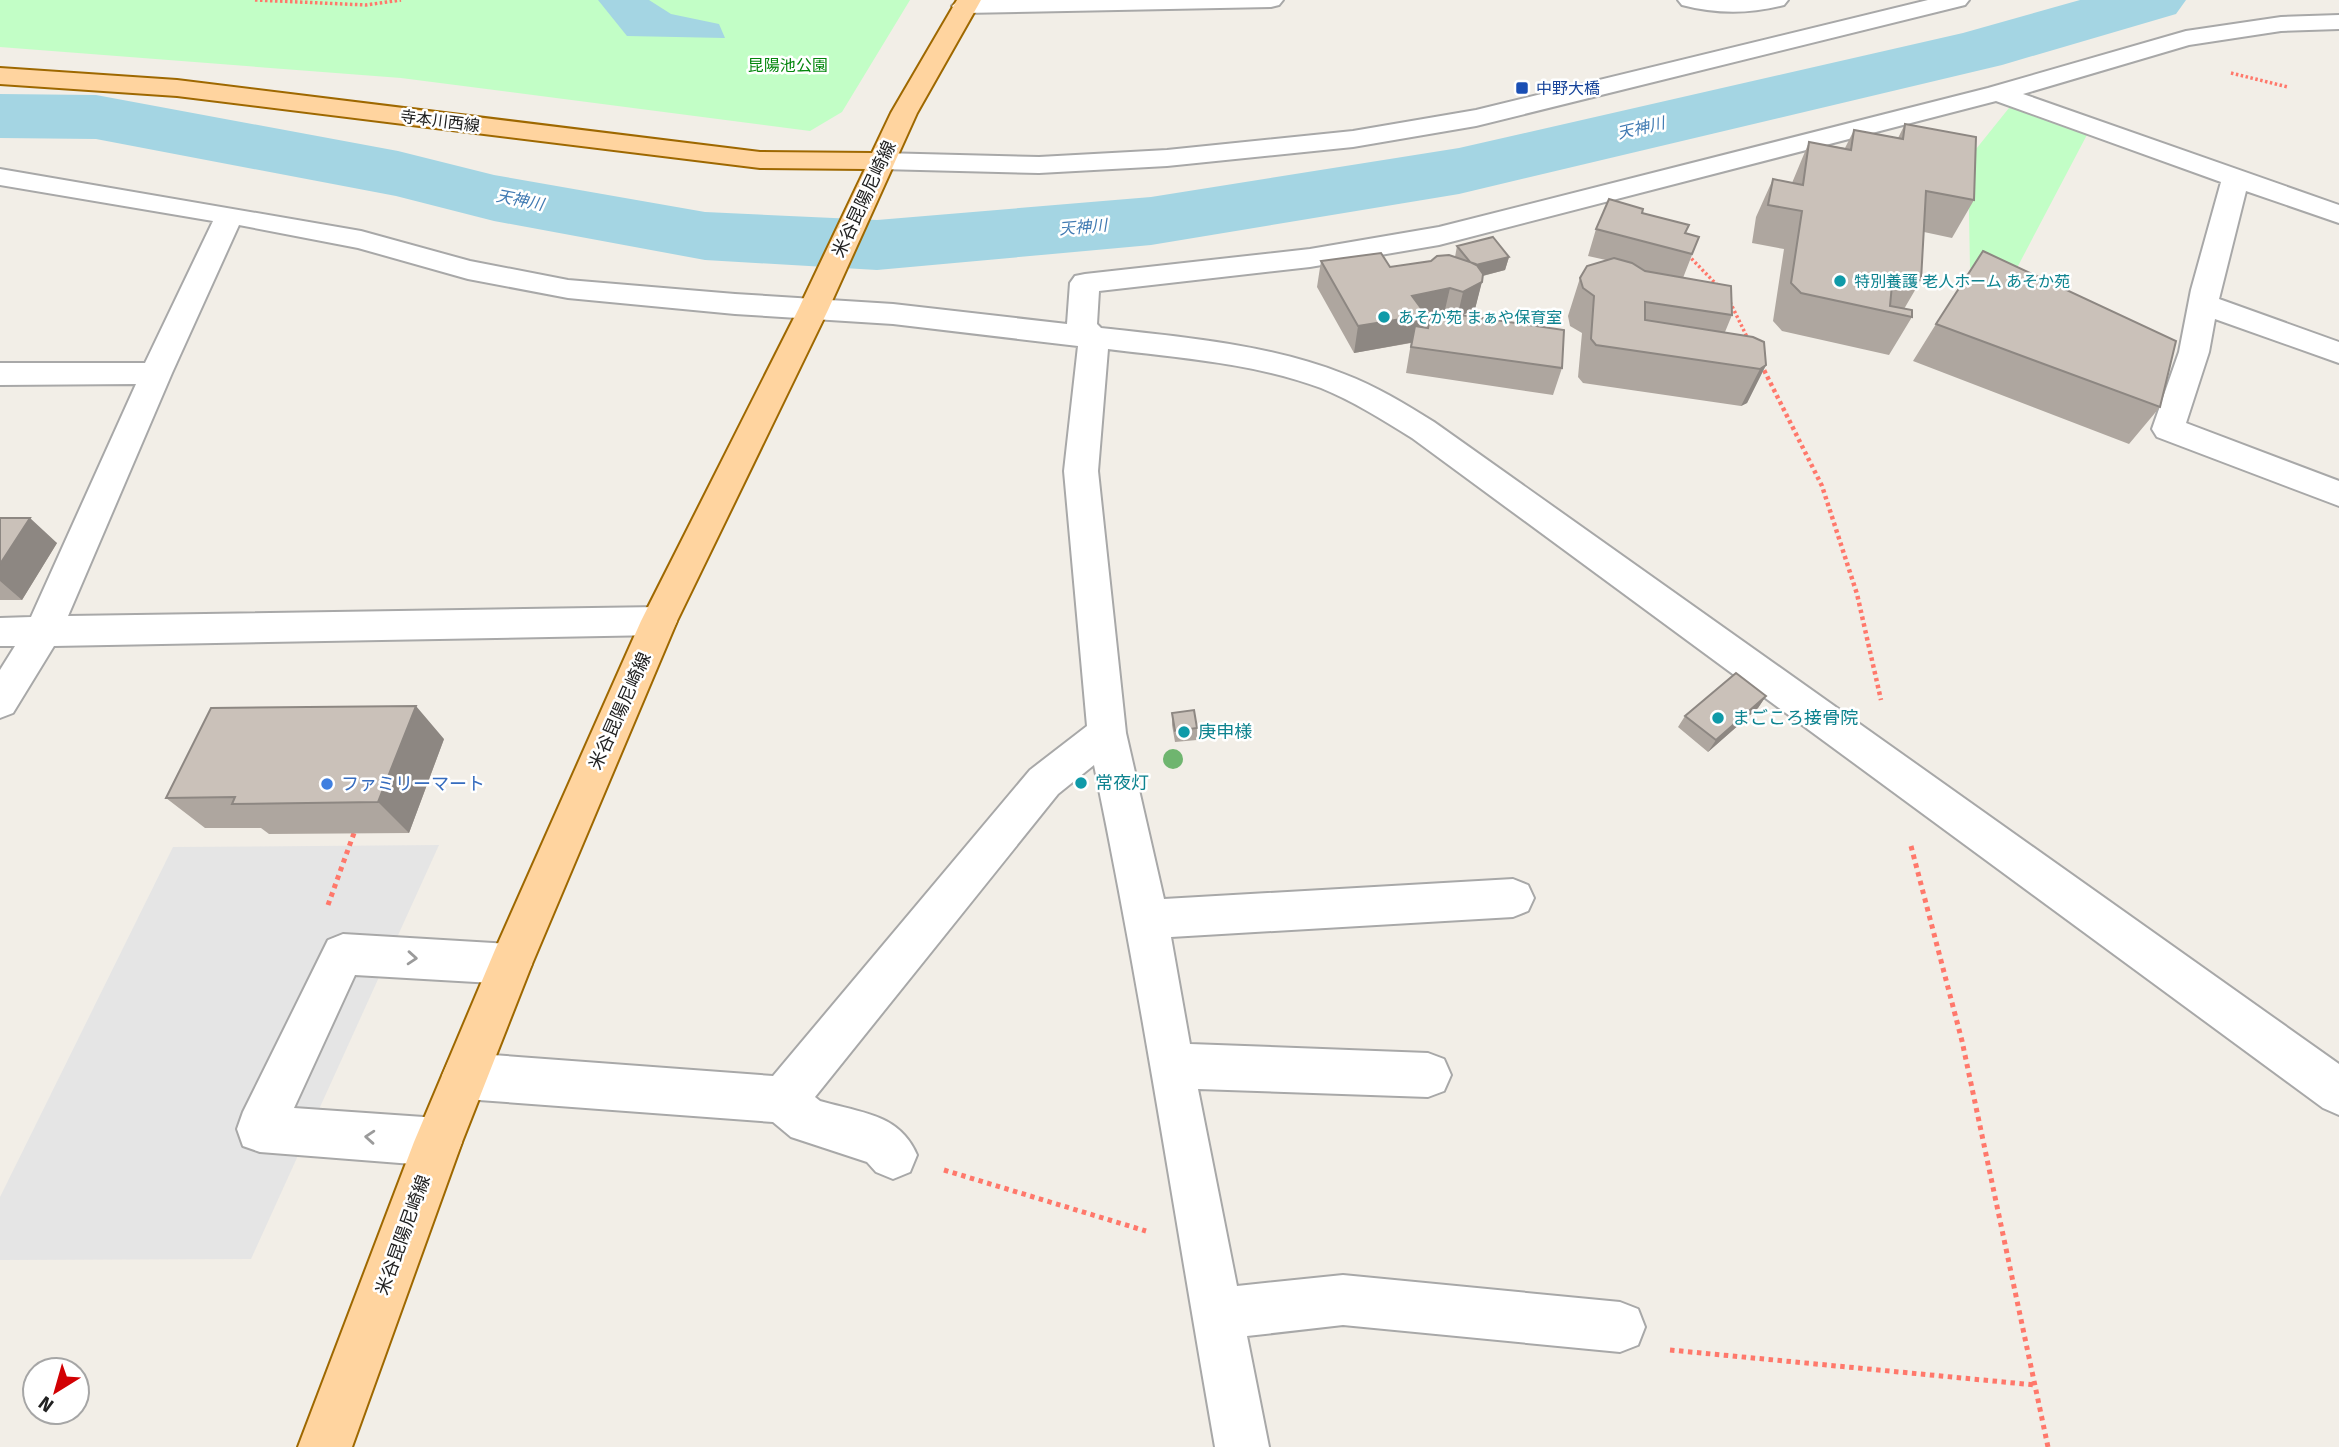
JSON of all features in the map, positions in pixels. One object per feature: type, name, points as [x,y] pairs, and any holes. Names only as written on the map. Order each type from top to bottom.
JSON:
[{"type":"main road","name":"米谷昆陽尼崎線","points":[[325,1447],[438,1142],[510,964],[659,621],[819,298],[904,113],[966,3]]},
{"type":"main road","name":"寺本川西線","points":[[0,76],[177,88],[760,160],[881,161]]},
{"type":"street","points":[[966,3],[1271,0]]},
{"type":"street","points":[[1690,0],[1715,5],[1757,5],[1776,0]]},
{"type":"street","points":[[881,161],[1039,165],[1167,158],[1353,139],[1476,118],[1957,0]]},
{"type":"street","points":[[1241,1447],[1171,1066],[1147,919],[1107,733],[1081,471],[1093,339],[1082,325],[1085,283],[1311,258],[1439,236],[1997,93],[2186,38],[2281,24],[2339,22]]},
{"type":"street","points":[[1997,93],[2339,215]]},
{"type":"street","points":[[0,177],[230,215],[361,240],[468,270],[568,289],[819,298],[893,314],[1193,349],[1282,366],[1333,381],[1379,403],[1423,430],[2339,1092]]},
{"type":"street","points":[[2235,179],[2203,304],[2194,352],[2172,374],[2168,429],[2339,494]]},
{"type":"street","points":[[0,702],[43,632],[156,373],[230,215]]},
{"type":"street","points":[[2203,304],[2339,354]]},
{"type":"street","points":[[0,374],[156,373]]},
{"type":"street","points":[[0,632],[659,621]]},
{"type":"street","points":[[783,1100],[1044,782],[1107,733]]},
{"type":"street","points":[[1147,919],[1513,898]]},
{"type":"street","points":[[438,1142],[260,1129],[344,954],[510,964]]},
{"type":"street","points":[[1171,1066],[1428,1075]]},
{"type":"street","points":[[465,1076],[783,1100],[807,1122],[881,1142],[893,1155]]},
{"type":"street","points":[[1216,1314],[1343,1300],[1620,1327]]},
{"type":"path","points":[[255,0],[366,5],[401,0]]},
{"type":"path","points":[[339,905],[326,905],[354,833]]},
{"type":"path","points":[[893,1155],[1204,1248]]},
{"type":"path","points":[[1620,1327],[1659,1349],[2035,1385]]},
{"type":"green space","name":"昆陽池公園","points":[[0,0],[910,0],[842,112],[810,131],[401,78],[0,47]]},
{"type":"green space","points":[[2013,103],[2089,131],[2008,285],[1970,268],[1968,159]]},
{"type":"shaded area","points":[[439,845],[251,1259],[0,1260],[0,1197],[173,847]]},
{"type":"water","points":[[598,0],[649,0],[671,14],[719,24],[725,38],[627,36]]},
{"type":"building","name":"特別養護 老人ホーム あそか苑","points":[[1905,124],[1976,137],[1974,200],[1926,191],[1921,280],[1893,274],[1890,306],[1912,310],[1912,317],[1801,293],[1791,283],[1802,211],[1768,205],[1773,179],[1803,185],[1809,142],[1851,150],[1854,130],[1903,139]]},
{"type":"building","points":[[1609,199],[1643,209],[1642,213],[1689,225],[1685,233],[1699,237],[1692,254],[1596,229]]},
{"type":"building","points":[[1493,237],[1509,257],[1476,265],[1470,262],[1457,246]]},
{"type":"building","points":[[1983,251],[2176,341],[2160,407],[1936,324]]},
{"type":"building","points":[[1381,253],[1390,267],[1431,261],[1437,256],[1449,255],[1476,264],[1483,274],[1482,282],[1463,292],[1450,288],[1412,296],[1426,315],[1358,326],[1321,261]]},
{"type":"building","points":[[1614,258],[1632,263],[1645,271],[1731,286],[1732,315],[1645,302],[1645,320],[1753,337],[1764,342],[1766,365],[1760,369],[1596,345],[1591,339],[1594,296],[1583,288],[1580,278],[1587,266]]},
{"type":"building","points":[[1453,314],[1564,330],[1562,368],[1411,347],[1415,326],[1428,328],[1430,318],[1452,321]]},
{"type":"building","points":[[0,518],[30,518],[0,564]]},
{"type":"building","name":"まごころ接骨院","points":[[1736,673],[1766,696],[1716,740],[1685,716]]},
{"type":"building","points":[[416,706],[378,802],[232,804],[235,797],[166,798],[211,708]]},
{"type":"building","points":[[1194,710],[1197,728],[1175,731],[1172,713]]},
{"type":"waterway","name":"天神川","points":[[0,116],[96,117],[398,174],[494,198],[705,236],[877,245],[1151,221],[1459,171],[1978,50],[2153,0]]},
{"type":"place","name":"中野大橋","points":[[1522,88]]},
{"type":"place","name":"特別養護 老人ホーム あそか苑","points":[[1840,281]]},
{"type":"place","name":"あそか苑 まぁや保育室","points":[[1384,317]]},
{"type":"place","name":"まごころ接骨院","points":[[1718,718]]},
{"type":"place","name":"庚申様","points":[[1184,732]]},
{"type":"place","name":"常夜灯","points":[[1081,783]]},
{"type":"place","name":"ファミリーマート","points":[[327,784]]}]
